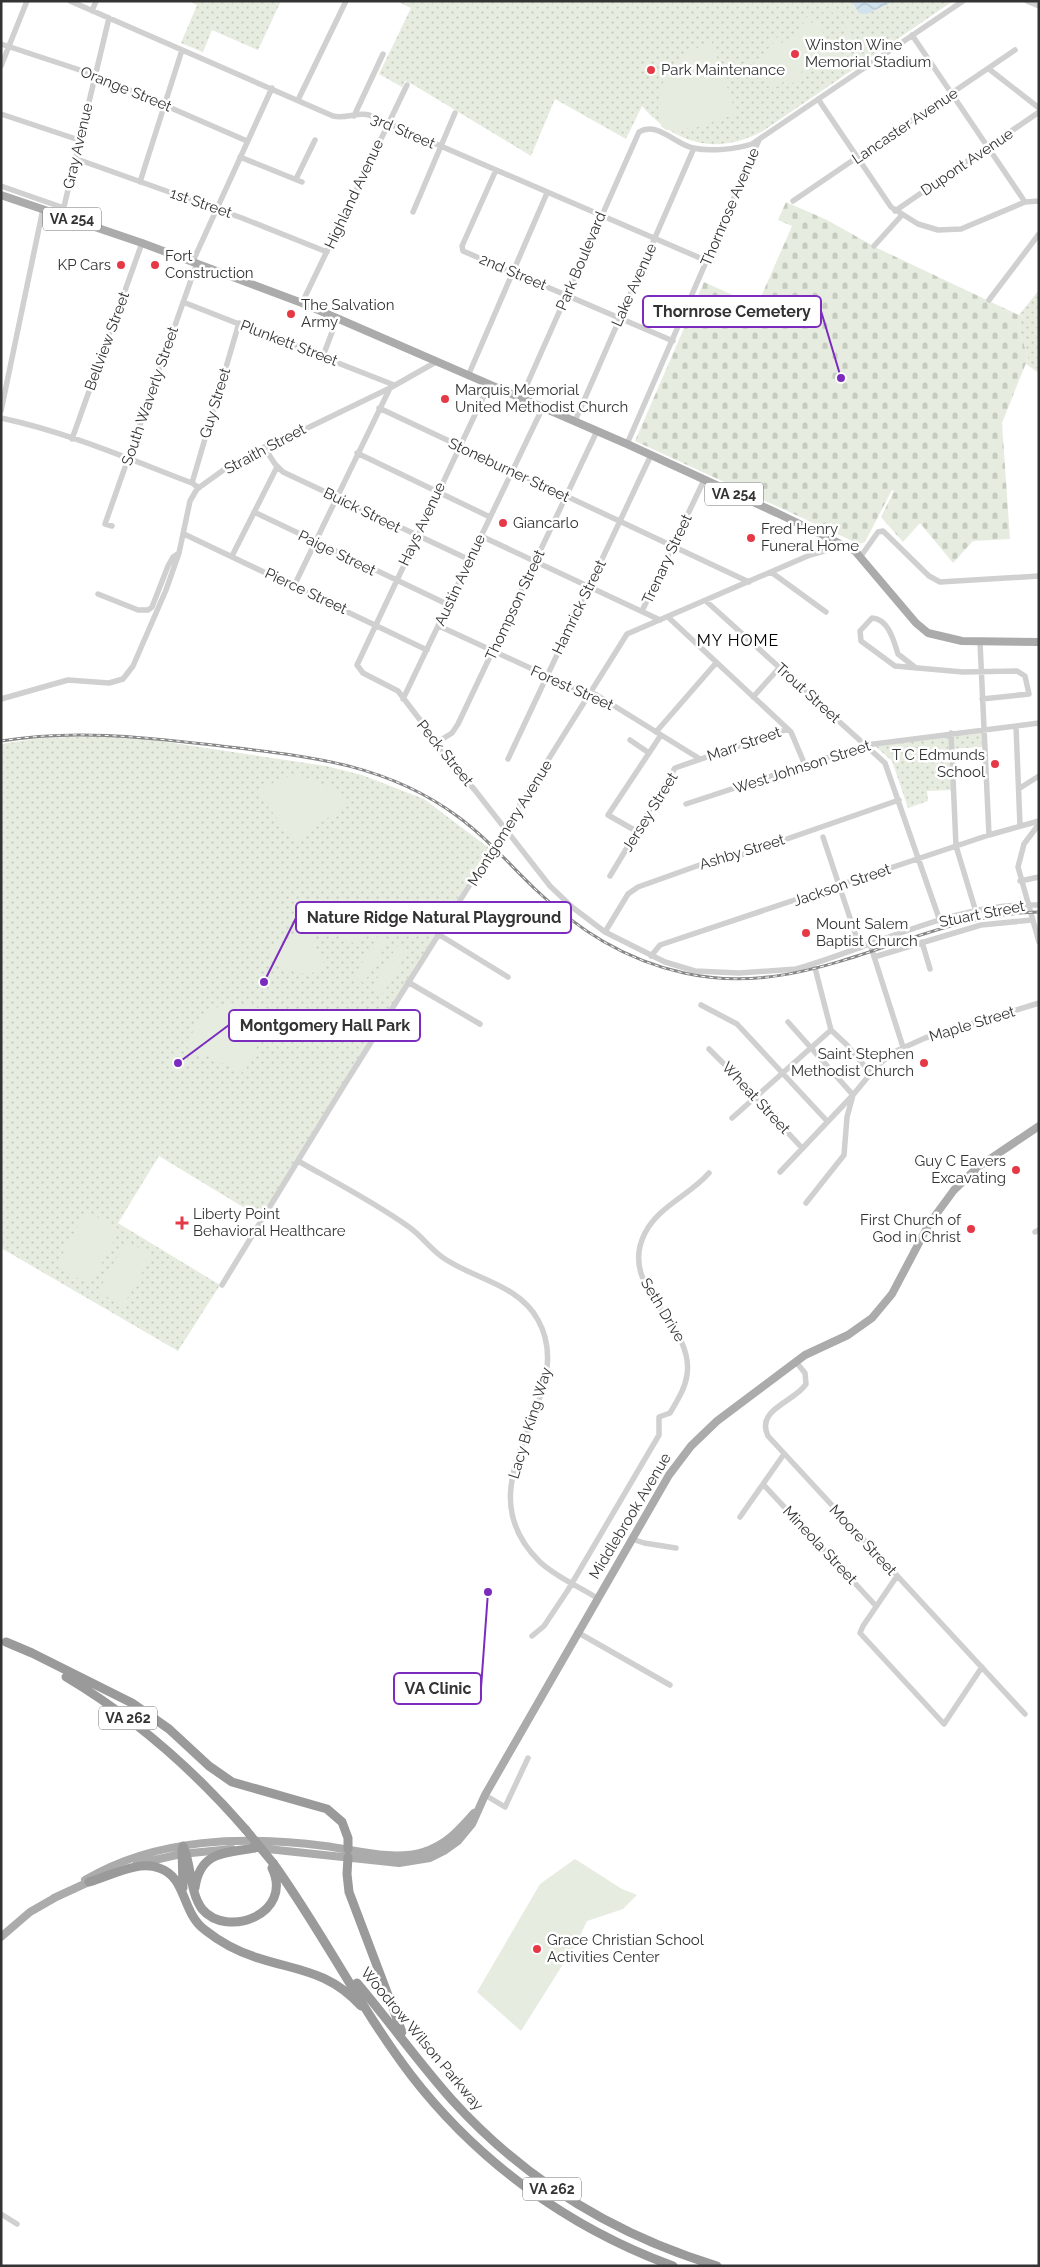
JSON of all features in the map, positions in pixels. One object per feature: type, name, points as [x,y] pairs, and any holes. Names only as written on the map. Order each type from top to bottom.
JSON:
[{"type":"highway","name":"VA 262","points":[[4,1641],[87,1689],[132,1721],[187,1767],[233,1815],[271,1863]]},
{"type":"highway","points":[[4,1641],[132,1703],[169,1729],[209,1766],[232,1782],[327,1808],[342,1822],[348,1838],[347,1883],[350,1896],[400,2028],[420,2062]]},
{"type":"highway","points":[[195,1890],[200,1868],[210,1858],[220,1853],[255,1848]]},
{"type":"highway","points":[[184,1851],[201,1907],[219,1920],[242,1920],[258,1916],[270,1906],[278,1889],[271,1863]]},
{"type":"highway","points":[[183,1894],[184,1851]]},
{"type":"highway","name":"Woodrow Wilson Parkway","points":[[271,1863],[338,1962],[401,2061],[448,2118],[494,2162],[522,2184],[594,2231],[673,2266]]},
{"type":"highway","points":[[89,1882],[136,1868],[152,1866],[170,1874],[176,1880],[183,1894],[186,1906],[195,1921],[203,1929],[229,1946],[257,1958],[316,1974],[348,1994],[365,2012],[401,2061]]},
{"type":"highway","name":"Woodrow Wilson Parkway","points":[[338,1962],[391,2024],[420,2062],[478,2126],[515,2160],[552,2189],[590,2212],[632,2233],[717,2266]]},
{"type":"main road","name":"VA 254","points":[[1,195],[43,209],[63,212],[302,303],[627,444],[841,544],[861,556],[923,630],[950,639],[980,642],[1039,642]]},
{"type":"main road","name":"Middlebrook Avenue","points":[[348,1853],[362,1859],[406,1863],[437,1855],[463,1835],[472,1824],[476,1812],[577,1632],[674,1468],[691,1446],[718,1421],[796,1362],[811,1352],[852,1333],[872,1318],[892,1294],[929,1224],[954,1190],[984,1163],[1039,1126]]},
{"type":"main road","name":"Middlebrook Avenue","points":[[184,1851],[242,1840],[305,1844],[348,1853],[399,1855],[422,1852],[450,1838],[476,1812]]},
{"type":"main road","points":[[1,1937],[19,1921],[54,1898],[119,1862],[184,1851],[255,1848],[348,1853]]},
{"type":"main road","points":[[54,1898],[126,1866],[184,1851]]},
{"type":"street","points":[[1,66],[5,46],[27,1]]},
{"type":"street","name":"3rd Street","points":[[70,1],[335,116],[367,115],[707,261]]},
{"type":"street","points":[[92,11],[96,1]]},
{"type":"street","points":[[298,100],[346,1]]},
{"type":"street","name":"Thornrose Avenue","points":[[627,444],[760,140],[963,1]]},
{"type":"street","points":[[1027,1],[1039,6]]},
{"type":"street","name":"Gray Avenue","points":[[63,212],[74,158],[109,18]]},
{"type":"street","points":[[912,35],[1025,202]]},
{"type":"street","name":"Orange Street","points":[[5,46],[94,74],[247,141]]},
{"type":"street","points":[[140,182],[182,50]]},
{"type":"street","name":"Lancaster Avenue","points":[[793,201],[1016,50]]},
{"type":"street","points":[[354,116],[383,54]]},
{"type":"street","points":[[989,69],[1039,108]]},
{"type":"street","name":"Highland Avenue","points":[[302,303],[407,85]]},
{"type":"street","name":"South Waverly Street","points":[[112,526],[105,524],[183,302],[195,262],[240,156],[272,88]]},
{"type":"street","points":[[818,99],[884,198],[896,211],[926,227],[954,230],[968,227],[1025,202],[1039,201]]},
{"type":"street","name":"Dupont Avenue","points":[[896,211],[1039,112]]},
{"type":"street","points":[[413,212],[455,113]]},
{"type":"street","points":[[1,114],[79,140]]},
{"type":"street","name":"Park Boulevard","points":[[521,398],[635,136],[646,129],[657,130],[694,148]]},
{"type":"street","points":[[240,156],[299,180],[314,140]]},
{"type":"street","points":[[694,148],[741,146],[760,140]]},
{"type":"street","name":"Lake Avenue","points":[[575,421],[694,148]]},
{"type":"street","name":"1st Street","points":[[74,158],[217,208],[327,252]]},
{"type":"street","name":"2nd Street","points":[[496,170],[462,246],[463,251],[672,341]]},
{"type":"street","points":[[1,186],[63,212]]},
{"type":"street","points":[[468,376],[547,192]]},
{"type":"street","points":[[1,411],[43,209]]},
{"type":"street","points":[[874,246],[902,215]]},
{"type":"street","points":[[989,300],[1039,234]]},
{"type":"street","name":"Bellview Street","points":[[72,438],[142,243]]},
{"type":"street","name":"Plunkett Street","points":[[183,302],[323,356],[392,386]]},
{"type":"street","points":[[323,356],[337,318]]},
{"type":"street","name":"Guy Street","points":[[192,483],[239,323]]},
{"type":"street","name":"Straith Street","points":[[1,699],[68,680],[109,683],[119,681],[126,676],[133,666],[154,621],[179,553],[190,501],[199,488],[229,466],[264,447],[392,386],[436,362]]},
{"type":"street","name":"Hays Avenue","points":[[357,665],[374,624],[489,385]]},
{"type":"street","points":[[294,586],[379,408],[392,386]]},
{"type":"street","name":"Austin Avenue","points":[[403,699],[543,407]]},
{"type":"street","name":"Stoneburner Street","points":[[379,408],[749,582]]},
{"type":"street","points":[[1,418],[28,424],[72,438],[192,483],[199,488]]},
{"type":"street","name":"Thompson Street","points":[[436,743],[452,733],[458,724],[597,431]]},
{"type":"street","points":[[232,556],[277,467],[264,447]]},
{"type":"street","points":[[357,453],[490,517]]},
{"type":"street","name":"Hamrick Street","points":[[508,759],[651,455]]},
{"type":"street","name":"Buick Street","points":[[277,467],[470,560]]},
{"type":"street","name":"Trenary Street","points":[[642,611],[704,480]]},
{"type":"street","name":"Paige Street","points":[[254,512],[449,605]]},
{"type":"street","points":[[861,556],[878,532],[883,531],[929,576],[940,582],[1039,576]]},
{"type":"street","name":"Pierce Street","points":[[184,534],[427,650]]},
{"type":"street","points":[[481,536],[660,620]]},
{"type":"street","name":"Montgomery Avenue","points":[[222,1286],[408,982],[506,830],[628,634],[810,555],[835,548],[841,544]]},
{"type":"street","points":[[98,594],[138,610],[148,610],[152,607],[171,560],[179,553]]},
{"type":"street","points":[[771,572],[826,612]]},
{"type":"street","name":"Trout Street","points":[[706,600],[885,763],[940,921]]},
{"type":"street","points":[[668,617],[794,735],[805,765]]},
{"type":"street","points":[[916,668],[898,654],[896,640],[882,621],[876,618],[870,619],[860,632],[861,641],[890,664],[916,668],[1021,672],[1026,678],[1029,694],[982,698]]},
{"type":"street","name":"Forest Street","points":[[439,626],[546,676],[591,694],[700,759]]},
{"type":"street","points":[[980,642],[989,835]]},
{"type":"street","points":[[636,831],[608,815],[650,753],[659,733],[716,663]]},
{"type":"street","name":"Peck Street","points":[[357,665],[363,673],[398,691],[444,757],[470,784],[506,830]]},
{"type":"street","points":[[753,697],[780,667]]},
{"type":"street","name":"West Johnson Street","points":[[686,804],[866,745],[950,732],[1039,723]]},
{"type":"street","points":[[1016,726],[1020,788],[1020,826]]},
{"type":"street","name":"Marr Street","points":[[700,759],[788,729]]},
{"type":"street","points":[[950,732],[956,846],[976,912]]},
{"type":"street","points":[[630,740],[650,753]]},
{"type":"street","name":"Jersey Street","points":[[610,876],[671,772],[675,768],[700,759]]},
{"type":"street","points":[[1020,788],[1039,776]]},
{"type":"street","name":"Ashby Street","points":[[605,932],[628,894],[638,887],[708,862],[745,854],[899,800]]},
{"type":"street","points":[[1039,822],[1027,839],[1019,856],[1018,869],[1039,942]]},
{"type":"street","name":"Jackson Street","points":[[651,956],[660,945],[989,835],[1039,822]]},
{"type":"street","name":"Stuart Street","points":[[506,830],[557,893],[605,932],[651,956],[686,969],[723,973],[782,971],[814,964],[940,921],[976,912],[1027,904],[1039,905]]},
{"type":"street","points":[[823,837],[860,948]]},
{"type":"street","points":[[1020,881],[1039,878]]},
{"type":"street","points":[[874,957],[981,925],[1032,920]]},
{"type":"street","points":[[438,934],[508,977]]},
{"type":"street","points":[[922,942],[930,969]]},
{"type":"street","points":[[870,944],[903,1047]]},
{"type":"street","points":[[814,964],[831,1030],[870,1073]]},
{"type":"street","points":[[408,982],[480,1024]]},
{"type":"street","name":"Maple Street","points":[[780,1172],[853,1095],[870,1073],[887,1057],[903,1047],[1039,1003]]},
{"type":"street","points":[[701,1005],[735,1022],[827,1121]]},
{"type":"street","points":[[788,1022],[853,1095],[847,1117],[844,1155],[806,1203]]},
{"type":"street","points":[[732,1118],[831,1030]]},
{"type":"street","name":"Wheat Street","points":[[708,1050],[802,1148]]},
{"type":"street","name":"Lacy B King Way","points":[[298,1161],[405,1224],[445,1259],[514,1294],[534,1314],[545,1336],[548,1364],[545,1381],[513,1470],[512,1505],[517,1526],[528,1548],[545,1566],[597,1598]]},
{"type":"street","name":"Seth Drive","points":[[532,1636],[544,1626],[572,1584],[659,1435],[659,1417],[670,1414],[686,1384],[688,1364],[685,1349],[644,1283],[640,1269],[640,1249],[643,1237],[654,1220],[702,1182],[709,1173]]},
{"type":"street","name":"Moore Street","points":[[796,1362],[805,1373],[804,1386],[770,1414],[765,1422],[768,1436],[1025,1714]]},
{"type":"street","points":[[740,1517],[784,1454]]},
{"type":"street","name":"Mineola Street","points":[[763,1484],[876,1606]]},
{"type":"street","points":[[632,1539],[644,1544],[676,1548]]},
{"type":"street","points":[[897,1576],[861,1629],[861,1635],[944,1724],[982,1668]]},
{"type":"street","points":[[577,1632],[670,1684]]},
{"type":"street","points":[[485,1796],[505,1807],[528,1758]]},
{"type":"street","points":[[1,2214],[17,2224]]},
{"type":"green space","points":[[189,1],[281,1],[258,50],[212,30],[203,52],[181,43],[197,5]]},
{"type":"green space","points":[[396,1],[953,1],[763,131],[746,139],[713,144],[698,142],[668,129],[642,106],[626,139],[555,99],[531,156],[412,84],[405,81],[402,87],[379,74],[411,8]]},
{"type":"green space","points":[[830,8],[837,10],[847,19],[850,24],[851,36],[844,49],[782,90],[766,90],[759,87],[750,76],[749,69],[753,54],[815,12]],"holes":[[[827,11],[843,19],[847,29],[847,35],[842,46],[779,88],[765,87],[756,80],[752,68],[757,54],[816,14]]]},
{"type":"green space","name":"Winston Wine Memorial Stadium","points":[[815,21],[834,48],[774,88],[756,60]]},
{"type":"green space","points":[[712,42],[735,110],[733,115],[695,128],[666,130],[661,126],[658,111],[662,85],[668,73],[686,54]]},
{"type":"green space","points":[[786,202],[827,220],[877,248],[1023,317],[1018,325],[1028,358],[1002,423],[1010,539],[973,541],[953,563],[920,523],[903,542],[881,517],[894,491],[892,490],[865,542],[859,544],[635,441],[704,282],[757,306],[792,226],[778,220]]},
{"type":"green space","points":[[1039,290],[1039,373],[1026,364],[1028,358],[1018,325],[1023,317],[1019,315]]},
{"type":"green space","points":[[983,733],[983,747],[949,749],[952,790],[927,791],[928,801],[908,808],[892,761],[875,746]]},
{"type":"green space","points":[[102,736],[147,739],[326,766],[362,775],[424,799],[489,848],[261,1218],[159,1156],[118,1223],[220,1285],[178,1351],[1,1248],[1,744],[41,738]]},
{"type":"green space","points":[[296,776],[311,779],[324,785],[336,792],[348,803],[296,841],[256,792],[282,778]]},
{"type":"green space","points":[[353,923],[367,931],[358,946],[344,937]]},
{"type":"green space","points":[[308,930],[326,968],[317,972],[301,973],[286,968],[279,963],[269,949]]},
{"type":"green space","points":[[378,936],[388,942],[364,983],[354,976]]},
{"type":"green space","points":[[397,946],[407,953],[383,994],[372,987]]},
{"type":"green space","points":[[235,1003],[252,1005],[272,1015],[244,1073],[187,1047],[194,1029],[204,1016],[217,1008]]},
{"type":"green space","points":[[86,1211],[120,1230],[90,1285],[56,1266]]},
{"type":"green space","points":[[126,1241],[152,1255],[123,1306],[98,1292]]},
{"type":"green space","name":"Grace Christian School Activities Center","points":[[575,1859],[622,1889],[637,1895],[623,1909],[587,1921],[577,1942],[521,2031],[477,1992],[540,1884]]},
{"type":"water","points":[[852,1],[894,1],[867,14],[859,13]]},
{"type":"railway","points":[[1,741],[55,735],[134,737],[278,753],[340,764],[370,772],[400,783],[429,798],[468,824],[551,904],[585,930],[622,952],[684,973],[731,979],[776,976],[820,967],[949,926],[993,916],[1039,912]]},
{"type":"place","name":"Winston Wine Memorial Stadium","points":[[795,54]]},
{"type":"place","name":"Park Maintenance","points":[[651,70]]},
{"type":"place","name":"KP Cars","points":[[121,265]]},
{"type":"place","name":"Fort Construction","points":[[155,265]]},
{"type":"place","name":"The Salvation Army","points":[[291,314]]},
{"type":"place","name":"Thornrose Cemetery","points":[[841,378]]},
{"type":"place","name":"Marquis Memorial United Methodist Church","points":[[445,399]]},
{"type":"place","name":"Giancarlo","points":[[503,523]]},
{"type":"place","name":"Fred Henry Funeral Home","points":[[751,538]]},
{"type":"place","name":"T C Edmunds School","points":[[995,764]]},
{"type":"place","name":"Mount Salem Baptist Church","points":[[806,933]]},
{"type":"place","name":"Nature Ridge Natural Playground","points":[[264,982]]},
{"type":"place","name":"Montgomery Hall Park","points":[[178,1063]]},
{"type":"place","name":"Saint Stephen Methodist Church","points":[[924,1063]]},
{"type":"place","name":"Guy C Eavers Excavating","points":[[1016,1170]]},
{"type":"place","name":"Liberty Point Behavioral Healthcare","points":[[182,1223]]},
{"type":"place","name":"First Church of God in Christ","points":[[971,1229]]},
{"type":"place","name":"VA Clinic","points":[[488,1592]]},
{"type":"place","name":"Grace Christian School Activities Center","points":[[537,1949]]},
{"type":"district","name":"MY HOME","points":[[738,640]]}]
